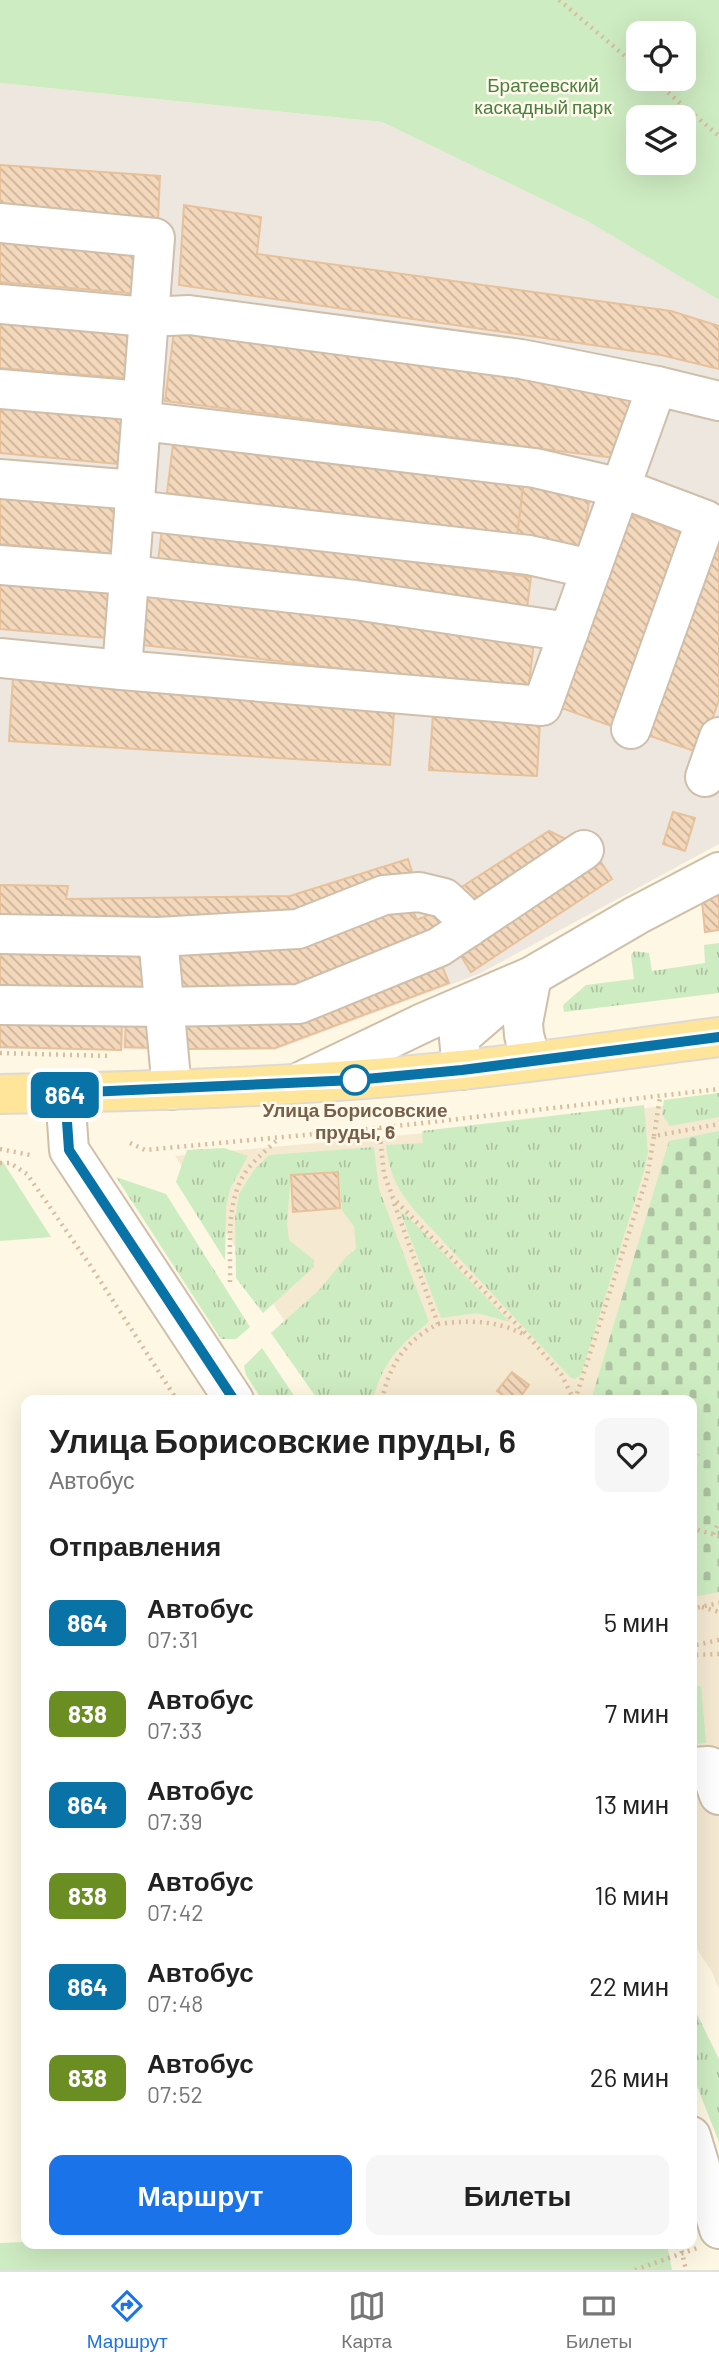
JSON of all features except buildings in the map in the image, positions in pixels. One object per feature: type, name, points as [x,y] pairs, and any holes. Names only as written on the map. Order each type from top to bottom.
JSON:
[{"type":"main road","points":[[0,1094],[172,1090],[462,1070],[719,1037]]},
{"type":"street","points":[[0,223],[155,238],[122,670]]},
{"type":"street","points":[[0,304],[148,317],[189,315],[521,359],[719,401]]},
{"type":"street","points":[[0,658],[542,706],[657,386]]},
{"type":"street","points":[[0,389],[535,468],[621,488],[706,520],[631,729]]},
{"type":"street","points":[[0,479],[529,555],[592,569]]},
{"type":"street","points":[[0,565],[129,575],[355,600],[569,632]]},
{"type":"street","points":[[705,777],[719,737]]},
{"type":"street","points":[[0,1005],[164,1007],[299,1004],[439,947],[584,850]]},
{"type":"street","points":[[298,1083],[425,1022],[532,976],[637,915],[719,872]]},
{"type":"street","points":[[0,934],[158,937],[298,929],[384,895],[419,892],[444,898],[459,912],[468,928]]},
{"type":"street","points":[[637,915],[703,913]]},
{"type":"street","points":[[158,937],[172,1090]]},
{"type":"street","points":[[531,1061],[523,1023],[532,976]]},
{"type":"street","points":[[462,1070],[459,1038],[532,976]]},
{"type":"street","points":[[65,1093],[69,1150],[231,1395]]},
{"type":"street","points":[[697,1767],[709,1766],[719,1795]]},
{"type":"street","points":[[697,2164],[713,2237]]},
{"type":"path","points":[[559,0],[626,57]]},
{"type":"path","points":[[666,91],[719,136]]},
{"type":"path","points":[[130,1143],[145,1150],[379,1128],[719,1089]]},
{"type":"path","points":[[577,1395],[647,1177],[660,1097]]},
{"type":"path","points":[[654,1136],[719,1124]]},
{"type":"path","points":[[379,1128],[384,1174],[438,1324]]},
{"type":"path","points":[[230,1282],[231,1219],[235,1192],[250,1166],[280,1137]]},
{"type":"path","points":[[0,1149],[30,1155]]},
{"type":"path","points":[[0,1163],[10,1163],[27,1174],[90,1265],[174,1395]]},
{"type":"path","points":[[393,1198],[529,1337],[561,1374],[572,1395]]},
{"type":"path","points":[[383,1395],[387,1377],[399,1355],[422,1332],[438,1324],[464,1321],[490,1323],[529,1337]]},
{"type":"path","points":[[697,1530],[716,1535],[719,1521]]},
{"type":"path","points":[[697,1607],[719,1603]]},
{"type":"path","points":[[701,1606],[719,1612]]},
{"type":"path","points":[[697,1645],[719,1640]]},
{"type":"path","points":[[697,1655],[719,1654]]},
{"type":"path","points":[[697,2245],[713,2237]]},
{"type":"path","points":[[682,2249],[686,2270]]},
{"type":"path","points":[[635,2270],[689,2249]]},
{"type":"shaded area","points":[[0,83],[382,122],[589,222],[719,300],[719,844],[479,974],[275,1050],[0,1049]]},
{"type":"shaded area","points":[[719,1099],[719,1989],[697,1949],[697,1395],[334,1395],[175,1156],[502,1126]]},
{"type":"green space","name":"Братеевский каскадный парк","points":[[0,0],[719,0],[719,300],[589,222],[382,122],[0,83]]},
{"type":"green space","points":[[719,943],[719,993],[564,1012],[563,1005],[586,985],[634,979],[631,955],[634,951],[649,953],[652,971],[705,963],[704,945]]},
{"type":"green space","points":[[719,1093],[719,1117],[670,1126],[662,1114],[664,1100]]},
{"type":"green space","points":[[644,1105],[648,1152],[644,1171],[581,1375],[575,1379],[570,1377],[416,1212],[395,1182],[386,1145],[423,1143],[422,1131]]},
{"type":"green space","points":[[719,1131],[719,1592],[697,1596],[697,1395],[593,1395],[669,1141]]},
{"type":"green space","points":[[374,1147],[379,1189],[429,1322],[393,1356],[381,1375],[375,1395],[314,1395],[271,1333],[320,1289],[356,1249],[354,1226],[342,1211],[339,1171],[291,1174],[287,1223],[289,1240],[314,1260],[314,1267],[263,1313],[236,1278],[235,1219],[239,1194],[254,1170],[269,1155]]},
{"type":"green space","points":[[224,1148],[248,1156],[230,1189],[226,1207],[225,1260],[176,1182],[187,1150]]},
{"type":"green space","points":[[0,1161],[3,1162],[51,1237],[0,1241]]},
{"type":"green space","points":[[116,1177],[166,1194],[250,1327],[236,1339],[221,1339]]},
{"type":"green space","points":[[400,1211],[510,1322],[477,1313],[441,1318]]},
{"type":"green space","points":[[262,1348],[294,1395],[259,1395],[246,1375],[244,1366]]},
{"type":"green space","points":[[697,1686],[701,1686],[706,1743],[697,1744]]},
{"type":"green space","points":[[697,2014],[719,2059],[719,2142],[697,2086]]},
{"type":"green space","points":[[21,2242],[21,2249],[668,2249],[672,2270],[0,2270],[0,2243]]},
{"type":"bus line","name":"864","points":[[231,1395],[69,1150],[65,1093],[355,1080],[462,1070],[719,1037]]},
{"type":"place","name":"Улица Борисовские пруды, 6","points":[[355,1080]]}]
